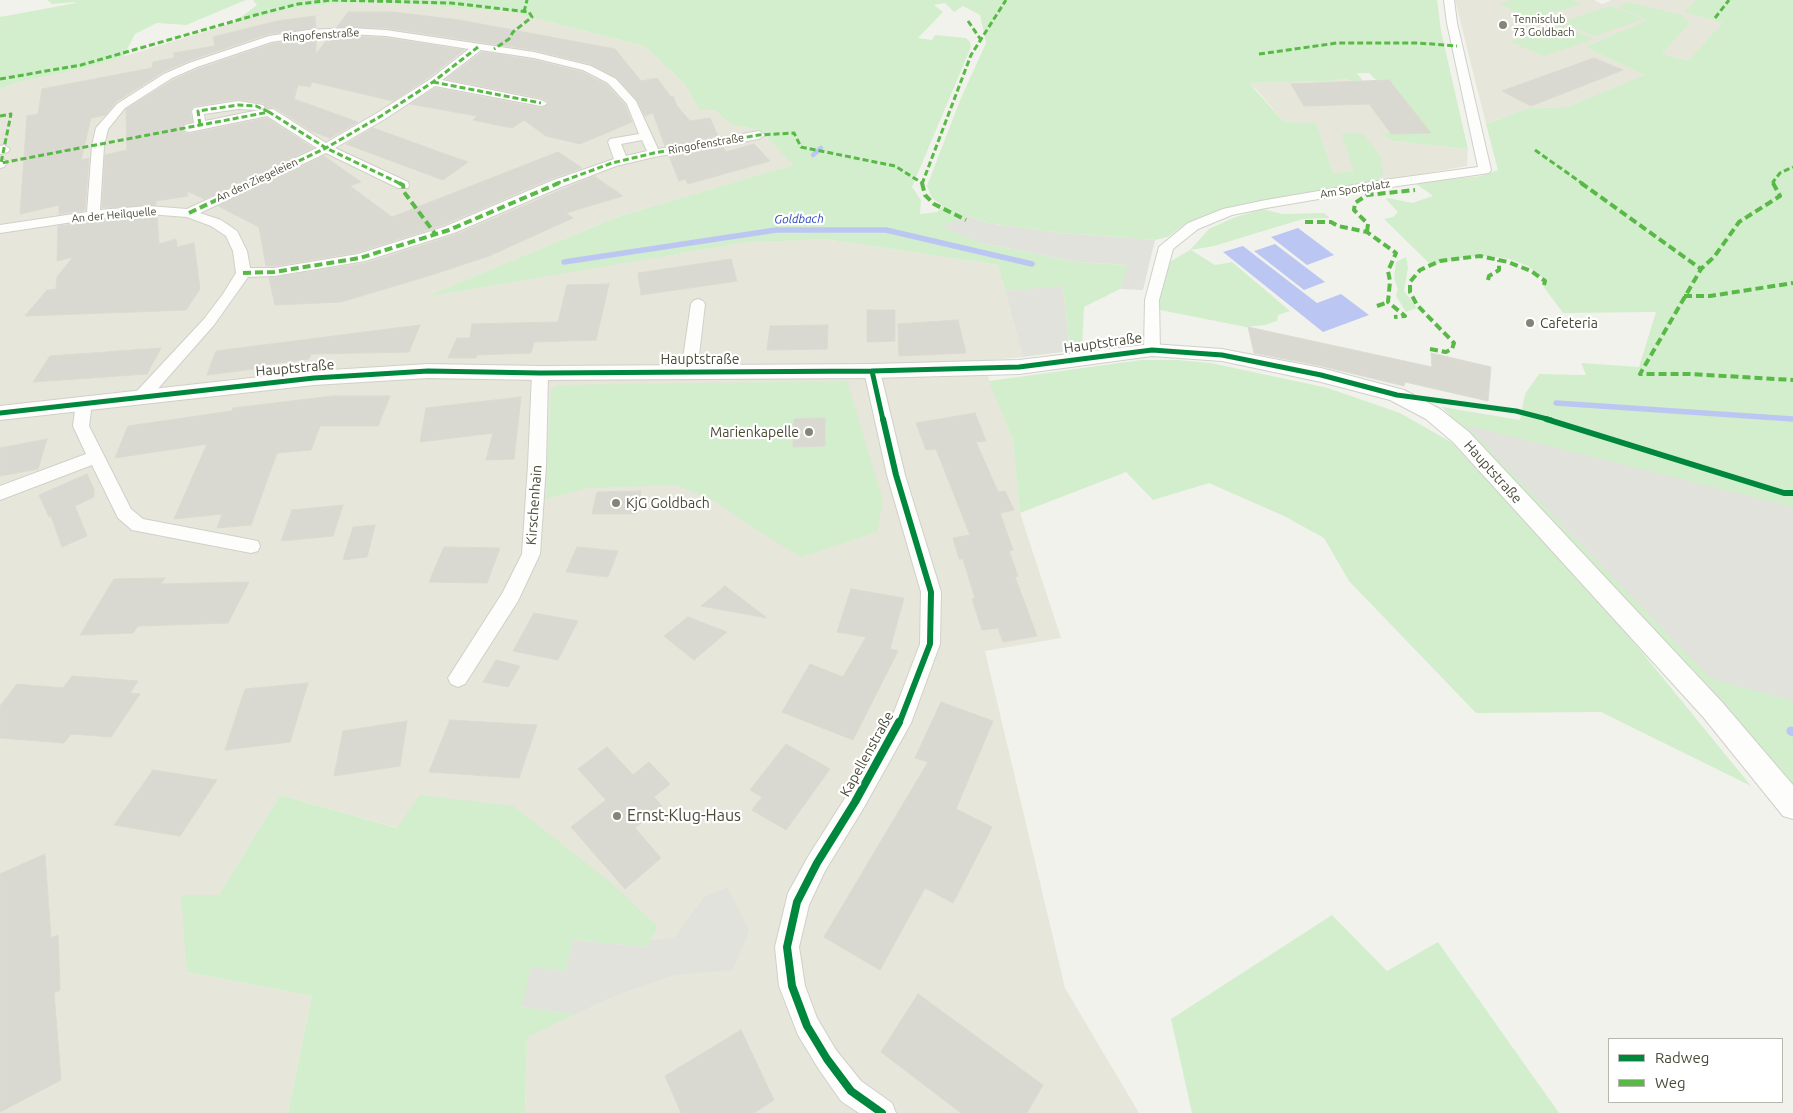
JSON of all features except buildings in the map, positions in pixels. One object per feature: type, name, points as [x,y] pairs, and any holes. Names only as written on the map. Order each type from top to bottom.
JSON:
[{"type":"street","name":"Am Sportplatz","points":[[1152,350],[1152,300],[1166,247],[1193,226],[1228,212],[1283,201],[1485,170],[1452,23],[1449,0]]},
{"type":"street","name":"Ringofenstraße","points":[[92,215],[98,146],[102,128],[121,106],[168,76],[194,65],[269,39],[308,33],[349,31],[386,33],[534,55],[587,68],[612,81],[632,103],[654,153]]},
{"type":"street","name":"An den Ziegeleien","points":[[189,213],[326,148],[381,116],[433,82],[478,47]]},
{"type":"street","points":[[433,82],[541,103]]},
{"type":"street","points":[[194,126],[269,112],[326,148],[404,185]]},
{"type":"street","name":"Ringofenstraße","points":[[243,273],[274,272],[326,265],[392,250],[449,230],[556,184],[621,160],[759,135]]},
{"type":"street","points":[[621,160],[614,142],[647,136]]},
{"type":"street","name":"An der Heilquelle","points":[[0,229],[92,215],[148,210],[189,213],[216,223],[232,234],[240,251],[243,273]]},
{"type":"street","points":[[142,396],[209,322],[229,296],[243,273]]},
{"type":"street","name":"Hauptstraße","points":[[689,372],[698,304]]},
{"type":"street","name":"Hauptstraße","points":[[0,413],[314,378],[409,372],[872,371],[1018,367],[1152,350],[1222,355],[1321,375],[1397,395],[1433,414],[1461,437],[1614,600],[1713,710],[1793,806]]},
{"type":"street","name":"Kapellenstraße","points":[[872,371],[896,474],[931,592],[930,644],[903,716],[796,902],[787,947],[792,986],[807,1026],[827,1059],[851,1091],[882,1113]]},
{"type":"street","name":"Kirschenhain","points":[[458,678],[511,596],[531,554],[537,466],[540,373]]},
{"type":"street","points":[[84,403],[81,426],[124,513],[138,525],[251,546]]},
{"type":"street","points":[[0,493],[96,456]]},
{"type":"shaded area","points":[[1455,0],[1594,0],[1602,4],[1612,0],[1696,0],[1685,12],[1722,23],[1688,61],[1662,54],[1690,23],[1618,7],[1649,20],[1585,47],[1646,75],[1567,107],[1529,108],[1486,124]]},
{"type":"shaded area","points":[[378,2],[510,12],[644,46],[685,84],[699,110],[714,110],[732,125],[760,130],[794,165],[617,217],[428,296],[743,243],[825,239],[998,265],[1023,357],[982,361],[1013,440],[1020,513],[1061,638],[985,651],[1065,988],[1139,1113],[525,1113],[527,1036],[574,1014],[522,1007],[573,940],[647,947],[658,927],[398,828],[280,795],[219,895],[187,972],[312,996],[288,1113],[0,1113],[0,89],[19,82],[86,68],[256,16],[295,8]]},
{"type":"shaded area","points":[[1344,78],[1351,81],[1391,134],[1381,133],[1392,141],[1468,149],[1467,166],[1376,182],[1341,135],[1355,171],[1333,173],[1316,124],[1284,122],[1257,90],[1248,83],[1330,81]]},
{"type":"shaded area","points":[[968,216],[988,223],[1060,233],[1155,240],[1143,290],[1120,289],[1128,265],[1078,262],[981,243],[941,227]]},
{"type":"shaded area","points":[[1063,286],[1070,351],[1023,357],[1005,291]]},
{"type":"shaded area","points":[[1466,425],[1793,507],[1793,701],[1711,679]]},
{"type":"shaded area","points":[[727,887],[749,930],[733,970],[675,975],[614,996],[575,1014],[522,1007],[531,967],[565,971],[573,940],[647,947],[651,940],[674,938],[704,897]]},
{"type":"green space","points":[[47,0],[246,0],[186,25],[157,23],[135,34],[123,57],[86,68],[19,82],[0,89],[0,17],[76,3],[52,4]]},
{"type":"green space","points":[[253,0],[1437,0],[1441,31],[1468,149],[1392,141],[1380,133],[1430,133],[1369,73],[1357,73],[1363,81],[1351,81],[1344,78],[1330,81],[1249,83],[1284,122],[1316,123],[1333,173],[1354,171],[1341,135],[1351,132],[1364,135],[1381,157],[1383,174],[1376,182],[1263,200],[1223,210],[1185,224],[1168,237],[1155,240],[1060,233],[988,223],[968,216],[981,243],[1078,262],[1129,265],[1120,289],[1084,307],[1082,348],[1070,351],[1063,287],[1005,291],[998,265],[825,239],[743,243],[425,297],[617,217],[793,165],[760,130],[732,125],[714,110],[699,110],[685,84],[644,46],[510,12],[378,2],[295,8],[233,23],[257,5]],"holes":[[[945,3],[954,12],[963,6],[980,15],[986,43],[961,98],[927,186],[932,198],[943,206],[937,212],[920,214],[921,200],[912,187],[971,47],[970,42],[966,38],[935,35],[932,40],[918,38],[943,12],[934,5]]]},
{"type":"green space","points":[[1512,0],[1573,0],[1582,4],[1532,19],[1499,4]]},
{"type":"green space","points":[[1696,0],[1793,0],[1793,785],[1700,677],[1442,407],[1520,420],[1525,394],[1539,374],[1586,375],[1581,363],[1639,367],[1656,312],[1563,313],[1543,286],[1546,281],[1528,266],[1509,259],[1489,256],[1467,257],[1431,265],[1384,219],[1393,217],[1398,212],[1386,199],[1388,198],[1412,203],[1433,196],[1415,183],[1481,176],[1498,170],[1486,124],[1529,108],[1567,107],[1645,75],[1585,47],[1648,20],[1617,7],[1628,2],[1681,15],[1690,23],[1662,54],[1688,61],[1722,23],[1684,12]]},
{"type":"green space","points":[[1610,6],[1643,19],[1595,36],[1562,22]]},
{"type":"green space","points":[[1561,25],[1594,39],[1544,56],[1511,42]]},
{"type":"green space","points":[[1262,209],[1283,214],[1324,213],[1330,218],[1303,219],[1214,246],[1191,250],[1215,265],[1232,262],[1290,311],[1278,315],[1277,321],[1265,325],[1246,327],[1155,309],[1164,265],[1190,250],[1209,229],[1233,218]]},
{"type":"green space","points":[[1406,257],[1408,268],[1404,291],[1417,308],[1406,312],[1396,296],[1398,289],[1394,278],[1396,262]]},
{"type":"green space","points":[[1141,360],[1178,360],[1211,363],[1328,388],[1400,413],[1451,442],[1601,602],[1751,786],[1601,712],[1476,713],[1349,581],[1324,538],[1284,516],[1209,483],[1153,500],[1126,472],[1020,513],[1013,440],[989,381]]},
{"type":"green space","points":[[847,381],[883,501],[877,532],[801,557],[755,529],[713,500],[677,485],[588,488],[546,499],[551,390],[558,385]]},
{"type":"green space","points":[[280,795],[397,828],[420,795],[513,806],[610,882],[658,927],[647,947],[573,940],[566,971],[522,1007],[575,1014],[527,1037],[525,1113],[288,1113],[312,996],[187,972],[181,895],[219,895]]},
{"type":"green space","points":[[1332,915],[1387,971],[1438,942],[1559,1113],[1192,1113],[1171,1019]]},
{"type":"water","points":[[1298,228],[1334,255],[1307,265],[1271,237]]},
{"type":"water","points":[[1275,244],[1325,282],[1304,290],[1254,251]]},
{"type":"water","points":[[1243,246],[1317,303],[1341,294],[1369,315],[1323,332],[1223,252]]},
{"type":"waterway","points":[[813,155],[821,148]]},
{"type":"waterway","name":"Goldbach","points":[[564,262],[776,230],[886,230],[1032,264]]},
{"type":"waterway","points":[[1556,403],[1793,419]]},
{"type":"marked path","points":[[0,79],[81,65],[259,14],[298,4],[332,0],[451,3],[529,12],[532,17],[513,32],[509,39],[494,49]]},
{"type":"marked path","points":[[524,12],[527,0]]},
{"type":"marked path","points":[[966,220],[934,204],[925,195],[922,183],[934,157],[971,55],[1006,0]]},
{"type":"marked path","points":[[1715,18],[1729,0]]},
{"type":"marked path","points":[[968,21],[981,40]]},
{"type":"marked path","points":[[1259,54],[1337,43],[1418,43],[1457,46]]},
{"type":"marked path","points":[[189,213],[326,148],[381,116],[433,82],[478,47]]},
{"type":"marked path","points":[[433,82],[541,103]]},
{"type":"marked path","points":[[200,125],[198,111],[238,105],[256,106],[269,112]]},
{"type":"marked path","points":[[0,116],[11,114],[1,163],[269,112],[326,148],[403,185],[404,192],[436,235]]},
{"type":"marked path","points":[[243,273],[274,272],[360,258],[449,230],[556,184],[612,163],[654,153],[759,135],[794,133],[801,147],[895,166],[922,183]]},
{"type":"marked path","points":[[1535,150],[1701,269]]},
{"type":"marked path","points":[[1793,167],[1780,173],[1773,182],[1780,196],[1739,222],[1714,257],[1701,269],[1640,374],[1690,374],[1793,380]]},
{"type":"marked path","points":[[1367,232],[1368,224],[1354,210],[1355,203],[1367,195],[1415,190]]},
{"type":"marked path","points":[[1305,222],[1331,222],[1338,226],[1367,232],[1396,253],[1388,271],[1390,281],[1388,302],[1405,316],[1394,317]]},
{"type":"marked path","points":[[1430,349],[1446,352],[1452,349],[1454,343],[1417,305],[1410,292],[1410,282],[1420,270],[1440,261],[1480,256],[1508,262],[1531,271],[1545,281],[1544,285]]},
{"type":"marked path","points":[[1488,280],[1489,276],[1499,270],[1499,260]]},
{"type":"marked path","points":[[1684,296],[1710,296],[1793,283]]},
{"type":"marked path","points":[[1377,306],[1388,302]]},
{"type":"cycle path","points":[[0,413],[314,378],[428,371],[540,373],[872,371],[1019,367],[1152,350],[1222,355],[1321,375],[1397,395],[1516,411],[1565,424],[1784,493],[1793,493]]},
{"type":"cycle path","points":[[872,371],[896,475],[931,592],[930,644],[903,716],[855,802],[817,863],[797,902],[787,947],[792,986],[807,1026],[827,1059],[851,1091],[882,1113]]},
{"type":"place","name":"Tennisclub 73 Goldbach","points":[[1503,25]]},
{"type":"place","name":"Cafeteria","points":[[1530,323]]},
{"type":"place","name":"Marienkapelle","points":[[809,432]]},
{"type":"place","name":"KjG Goldbach","points":[[616,503]]},
{"type":"place","name":"Ernst-Klug-Haus","points":[[617,816]]}]
